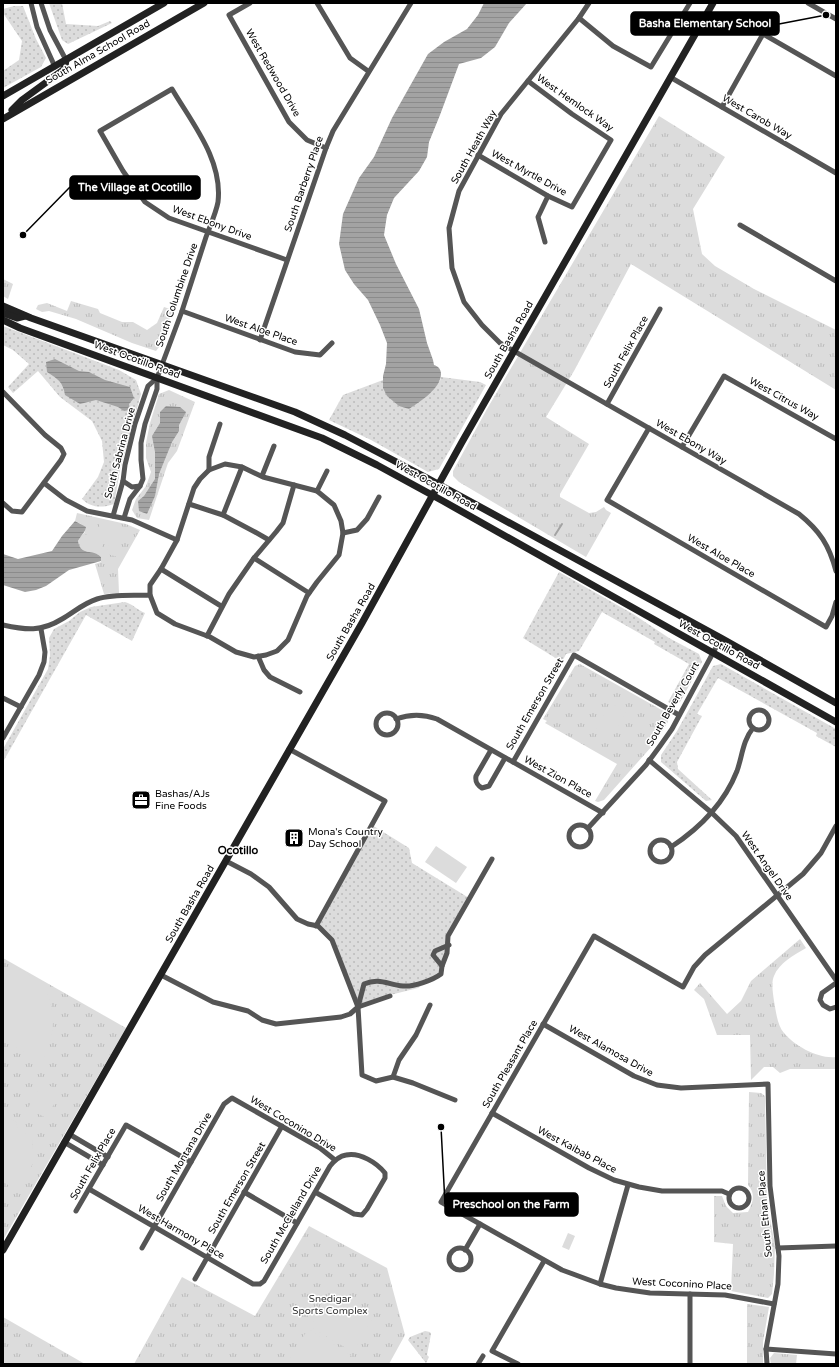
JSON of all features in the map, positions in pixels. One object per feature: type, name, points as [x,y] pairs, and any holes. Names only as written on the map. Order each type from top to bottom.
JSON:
[{"type":"main road","name":"South Alma School Road","points":[[3,96],[164,3]]},
{"type":"main road","name":"South Alma School Road","points":[[4,118],[204,3]]},
{"type":"main road","name":"South Basha Road","points":[[3,1250],[394,566],[438,484],[713,3]]},
{"type":"main road","points":[[4,118],[22,100],[63,70],[66,60]]},
{"type":"main road","name":"West Ocotillo Road","points":[[3,306],[25,316],[295,412],[345,435],[721,638],[836,703]]},
{"type":"main road","points":[[3,313],[17,318],[25,316]]},
{"type":"main road","name":"West Ocotillo Road","points":[[3,320],[20,328],[290,425],[322,438],[377,465],[432,495],[836,722]]},
{"type":"street","points":[[31,3],[38,27],[55,67]]},
{"type":"street","points":[[41,3],[50,30],[66,60]]},
{"type":"street","name":"West Redwood Drive","points":[[250,3],[229,15],[289,122],[307,140],[326,148]]},
{"type":"street","points":[[317,3],[350,58],[368,71]]},
{"type":"street","name":"South Barberry Place","points":[[260,340],[333,131],[368,71],[411,3]]},
{"type":"street","name":"South Heath Way","points":[[514,351],[500,343],[492,336],[464,302],[452,268],[449,228],[458,192],[502,114],[580,18],[589,3]]},
{"type":"street","points":[[580,18],[613,46],[651,67],[690,3]]},
{"type":"street","points":[[808,3],[836,19]]},
{"type":"street","points":[[722,107],[764,34],[836,76]]},
{"type":"street","name":"West Carob Way","points":[[670,77],[836,173]]},
{"type":"street","name":"West Hemlock Way","points":[[528,81],[572,114],[611,140],[572,207]]},
{"type":"street","name":"West Ebony Drive","points":[[208,232],[218,202],[217,174],[211,154],[172,89],[100,131],[123,171],[145,202],[169,218],[208,232],[287,260]]},
{"type":"street","name":"West Myrtle Drive","points":[[478,155],[548,196],[572,207]]},
{"type":"street","points":[[545,242],[538,217],[548,196]]},
{"type":"street","points":[[740,225],[836,281]]},
{"type":"street","name":"South Columbine Drive","points":[[157,378],[182,311],[208,232]]},
{"type":"street","name":"South Felix Place","points":[[607,404],[660,309]]},
{"type":"street","name":"West Aloe Place","points":[[182,311],[295,352],[320,355],[332,343]]},
{"type":"street","name":"West Ebony Way","points":[[514,351],[798,514],[821,535],[829,548],[836,571]]},
{"type":"street","name":"West Citrus Way","points":[[682,447],[724,376],[836,439]]},
{"type":"street","name":"South Sabrina Drive","points":[[113,516],[123,481],[125,465],[135,424],[148,386],[157,378]]},
{"type":"street","name":"South Sabrina Drive","points":[[124,518],[130,499],[140,486],[143,479],[141,443],[145,424],[157,389],[157,378]]},
{"type":"street","points":[[3,392],[45,435],[61,448],[64,454],[22,512],[12,511],[3,503]]},
{"type":"street","points":[[209,470],[209,456],[220,424]]},
{"type":"street","name":"West Aloe Place","points":[[649,428],[607,500],[826,627],[832,616],[836,602]]},
{"type":"street","points":[[262,476],[274,446]]},
{"type":"street","points":[[226,464],[242,467],[262,476],[317,491],[334,505],[341,521],[343,533],[339,555],[309,593],[288,640],[277,651],[258,656],[236,652],[207,636],[175,624],[157,613],[150,595],[150,585],[161,569],[177,540],[194,488],[209,470],[226,464]]},
{"type":"street","points":[[223,515],[242,467]]},
{"type":"street","points":[[317,491],[327,471]]},
{"type":"street","points":[[123,481],[132,487],[140,486]]},
{"type":"street","points":[[44,483],[66,500],[87,511],[132,520],[177,540]]},
{"type":"street","points":[[207,636],[221,606],[254,558],[283,523],[294,485]]},
{"type":"street","points":[[343,533],[357,530],[367,519],[380,497]]},
{"type":"street","points":[[189,504],[223,515],[269,540]]},
{"type":"street","points":[[254,558],[309,593]]},
{"type":"street","points":[[161,569],[221,606]]},
{"type":"street","points":[[3,626],[24,630],[41,629],[62,620],[80,606],[98,599],[150,595]]},
{"type":"street","points":[[3,738],[39,675],[44,662],[45,652],[41,629]]},
{"type":"street","name":"South Beverly Court","points":[[588,828],[649,760],[665,739],[721,638]]},
{"type":"street","name":"South Emerson Street","points":[[512,762],[574,655],[679,714]]},
{"type":"street","points":[[258,656],[264,670],[270,677],[300,692]]},
{"type":"street","points":[[3,698],[21,707]]},
{"type":"street","name":"West Zion Place","points":[[388,713],[396,719],[397,726],[393,732],[382,734],[377,729],[377,718],[382,714],[388,713]]},
{"type":"street","name":"West Zion Place","points":[[396,719],[414,715],[431,717],[603,812]]},
{"type":"street","points":[[671,847],[696,830],[712,813],[726,794],[741,758],[746,741],[753,728]]},
{"type":"street","points":[[289,749],[385,801],[316,926]]},
{"type":"street","points":[[491,750],[476,776],[475,781],[477,785],[482,788],[490,786],[505,758]]},
{"type":"street","name":"West Angel Drive","points":[[649,760],[712,813],[736,836],[836,980],[822,993],[820,1000],[823,1005],[830,1009],[836,1007]]},
{"type":"street","points":[[582,825],[588,828],[591,838],[587,844],[580,847],[573,844],[570,834],[573,828],[582,825]]},
{"type":"street","points":[[778,895],[812,865],[836,826]]},
{"type":"street","points":[[664,841],[671,847],[671,854],[667,860],[660,862],[651,856],[650,850],[655,842],[664,841]]},
{"type":"street","points":[[358,1007],[364,984],[371,981],[379,981],[405,987],[413,986],[435,978],[441,974],[442,966],[447,953],[448,936],[492,860]]},
{"type":"street","points":[[226,861],[251,874],[269,887],[297,919],[323,930],[332,940],[358,1007],[362,1075],[376,1082],[393,1077],[413,1083],[455,1100]]},
{"type":"street","name":"South Pleasant Place","points":[[441,1202],[594,936],[683,987],[694,968],[705,955],[778,895]]},
{"type":"street","points":[[442,966],[433,955],[435,951],[448,944]]},
{"type":"street","points":[[161,975],[213,1002],[248,1011],[262,1020],[276,1024],[341,1017],[350,1014],[358,1007],[390,996]]},
{"type":"street","points":[[393,1077],[399,1060],[416,1035],[430,1005]]},
{"type":"street","name":"West Alamosa Drive","points":[[543,1024],[638,1078],[657,1085],[681,1088],[768,1084]]},
{"type":"street","name":"South Ethan Place","points":[[767,1364],[766,1349],[778,1284],[779,1256],[770,1186],[768,1084]]},
{"type":"street","name":"West Coconino Drive","points":[[232,1098],[320,1148],[335,1160],[346,1155],[358,1155],[381,1167],[386,1173],[385,1178],[362,1215],[354,1214],[316,1192]]},
{"type":"street","name":"South Montana Drive","points":[[142,1248],[224,1104],[232,1098]]},
{"type":"street","name":"West Kaibab Place","points":[[492,1113],[601,1175],[628,1185],[662,1191],[722,1191],[729,1194]]},
{"type":"street","name":"South Felix Place","points":[[76,1212],[126,1125],[191,1162]]},
{"type":"street","name":"South Emerson Street","points":[[195,1279],[282,1126]]},
{"type":"street","points":[[69,1134],[108,1157]]},
{"type":"street","points":[[64,1142],[103,1165]]},
{"type":"street","points":[[89,1157],[94,1149]]},
{"type":"street","name":"South McClelland Drive","points":[[264,1280],[330,1166],[335,1160]]},
{"type":"street","points":[[600,1284],[628,1185]]},
{"type":"street","name":"West Kaibab Place","points":[[734,1188],[744,1189],[749,1196],[748,1203],[742,1208],[735,1207],[730,1202],[729,1194],[734,1188]]},
{"type":"street","name":"West Harmony Place","points":[[89,1189],[253,1284],[260,1284],[264,1280]]},
{"type":"street","points":[[244,1192],[297,1223]]},
{"type":"street","name":"West Coconino Place","points":[[441,1202],[544,1261],[580,1278],[616,1288],[650,1293],[726,1295],[774,1304]]},
{"type":"street","points":[[465,1250],[480,1224]]},
{"type":"street","points":[[778,1248],[836,1246]]},
{"type":"street","points":[[458,1249],[465,1250],[470,1258],[469,1265],[463,1270],[455,1269],[449,1261],[450,1254],[458,1249]]},
{"type":"street","points":[[518,1364],[492,1351],[544,1261]]},
{"type":"street","points":[[690,1294],[690,1364]]},
{"type":"street","points":[[766,1349],[836,1354]]},
{"type":"street","points":[[478,1364],[483,1356]]},
{"type":"green space","points":[[49,3],[62,3],[66,24],[98,26],[110,21],[112,23],[68,44],[62,40]]},
{"type":"green space","points":[[14,6],[23,6],[36,39],[46,58],[41,67],[3,88],[3,71],[19,60],[22,41],[3,13],[3,9]]},
{"type":"green space","points":[[659,116],[725,157],[693,209],[702,254],[715,266],[754,289],[836,330],[836,390],[631,264],[574,371],[546,417],[589,444],[560,494],[560,497],[589,513],[596,512],[604,507],[611,513],[586,557],[459,482],[453,476],[453,471],[487,409]]},
{"type":"green space","points":[[3,279],[13,284],[8,299],[3,296]]},
{"type":"green space","points":[[71,301],[98,309],[100,313],[122,322],[133,322],[147,330],[157,323],[164,307],[173,310],[159,347],[156,351],[132,343],[76,319],[49,311],[42,312],[36,309],[38,305],[47,303],[67,311]]},
{"type":"green space","points":[[3,326],[119,370],[136,380],[141,394],[120,470],[114,504],[93,506],[82,499],[98,477],[104,462],[102,441],[92,421],[60,397],[38,371],[13,393],[8,387],[29,364],[13,350],[3,345]]},
{"type":"green space","points":[[441,377],[480,382],[486,385],[439,469],[428,472],[371,440],[329,420],[343,395],[383,380],[383,388],[440,381]]},
{"type":"green space","points":[[169,390],[195,402],[177,451],[168,463],[149,520],[137,518],[132,510],[136,499],[146,486],[151,472],[146,458],[146,443],[150,423],[159,394]]},
{"type":"green space","points":[[77,513],[126,524],[140,530],[118,569],[119,593],[104,594],[95,564],[101,562],[101,557],[98,554],[84,551],[80,546],[78,541],[85,532],[81,524],[75,521]]},
{"type":"green space","points":[[100,521],[124,527],[118,557],[107,554],[109,541],[104,539],[101,552],[96,550],[84,550],[80,546],[82,539],[87,534],[88,526],[99,528]]},
{"type":"green space","points":[[559,572],[633,614],[669,638],[699,654],[702,662],[680,702],[674,705],[668,702],[689,664],[654,644],[655,642],[602,612],[579,651],[566,654],[562,662],[523,638]]},
{"type":"green space","points":[[125,602],[145,613],[132,641],[86,615],[3,762],[3,749],[48,669],[50,655],[49,638],[54,629],[69,621],[80,612],[91,607]]},
{"type":"green space","points":[[580,664],[667,713],[668,722],[653,745],[604,800],[598,802],[595,801],[617,764],[545,723],[547,721],[543,719],[575,666]]},
{"type":"green space","points":[[721,664],[836,729],[836,747],[816,736],[817,733],[718,678],[697,714],[702,716],[677,762],[678,769],[712,800],[706,801],[661,762],[661,755],[677,731],[713,666]]},
{"type":"green space","points":[[610,703],[626,712],[612,737],[596,729]]},
{"type":"green space","points":[[372,825],[409,848],[412,863],[469,898],[448,936],[441,974],[418,988],[390,995],[357,1006],[332,940],[316,926]]},
{"type":"green space","points":[[436,846],[467,867],[456,883],[425,862]]},
{"type":"green space","points":[[800,939],[806,948],[783,963],[776,971],[773,979],[773,995],[778,1022],[784,1033],[794,1043],[807,1051],[822,1056],[836,1057],[836,1069],[790,1069],[780,1073],[773,1067],[764,1067],[751,1080],[750,1035],[717,1035],[704,999],[694,990],[700,983],[727,1014],[741,1001],[751,981]]},
{"type":"green space","points":[[3,958],[126,1028],[3,1240]]},
{"type":"green space","points":[[14,966],[39,982],[49,997],[53,1025],[50,1045],[42,1062],[3,1039],[3,985]]},
{"type":"green space","points":[[43,1082],[61,1092],[46,1118],[28,1108]]},
{"type":"green space","points":[[749,1092],[761,1093],[765,1096],[767,1203],[775,1245],[772,1294],[768,1298],[731,1291],[733,1244],[714,1242],[714,1196],[722,1196],[726,1206],[733,1213],[748,1212],[753,1198],[751,1188],[748,1185]]},
{"type":"green space","points":[[3,1112],[6,1117],[16,1122],[18,1128],[33,1140],[32,1149],[37,1156],[23,1182],[16,1186],[10,1186],[3,1182]]},
{"type":"green space","name":"Snedigar Sports Complex","points":[[309,1226],[387,1268],[405,1335],[389,1364],[134,1364],[182,1277],[255,1316]]},
{"type":"green space","points":[[568,1233],[575,1236],[569,1250],[562,1247]]},
{"type":"green space","points":[[329,1295],[372,1320],[353,1352],[310,1327]]},
{"type":"green space","points":[[747,1304],[769,1307],[763,1342],[763,1364],[747,1364]]},
{"type":"green space","points":[[3,1317],[85,1364],[3,1364]]},
{"type":"green space","points":[[308,1329],[351,1355],[346,1364],[296,1364],[289,1360]]},
{"type":"green space","points":[[425,1331],[430,1332],[431,1334],[427,1355],[429,1357],[426,1363],[408,1340],[410,1337]]},
{"type":"green space","points":[[774,1353],[797,1355],[796,1364],[771,1364],[770,1358]]},
{"type":"shaded area","points":[[484,3],[527,3],[509,23],[495,47],[481,58],[459,64],[429,142],[427,157],[419,171],[394,198],[387,215],[384,235],[396,264],[419,309],[434,365],[439,368],[441,372],[438,384],[434,389],[424,399],[409,409],[399,406],[387,396],[383,388],[387,343],[368,300],[354,284],[345,270],[339,244],[343,214],[359,178],[374,157],[392,118],[428,54],[444,42],[467,29],[478,15]]},
{"type":"shaded area","points":[[55,359],[79,371],[89,372],[105,380],[130,387],[134,398],[129,404],[130,410],[124,411],[118,407],[96,400],[80,404],[65,395],[63,387],[59,381],[47,372],[46,362]]},
{"type":"shaded area","points":[[166,406],[180,407],[186,412],[179,425],[179,431],[172,442],[159,474],[155,496],[147,514],[139,511],[138,501],[144,496],[155,479],[155,452],[152,436],[160,423],[160,412]]},
{"type":"shaded area","points":[[75,521],[86,527],[78,541],[80,546],[84,551],[98,554],[101,557],[101,561],[69,570],[46,586],[36,590],[25,592],[3,585],[3,554],[18,559],[52,551]]},
{"type":"waterway","points":[[555,535],[562,524]]},
{"type":"place","name":"Basha Elementary School","points":[[826,15]]},
{"type":"place","name":"The Village at Ocotillo","points":[[23,235]]},
{"type":"place","name":"Bashas/AJs Fine Foods","points":[[141,800]]},
{"type":"place","name":"Mona's Country Day School","points":[[294,838]]},
{"type":"place","name":"Preschool on the Farm","points":[[441,1127]]},
{"type":"district","name":"Ocotillo","points":[[238,850]]}]
